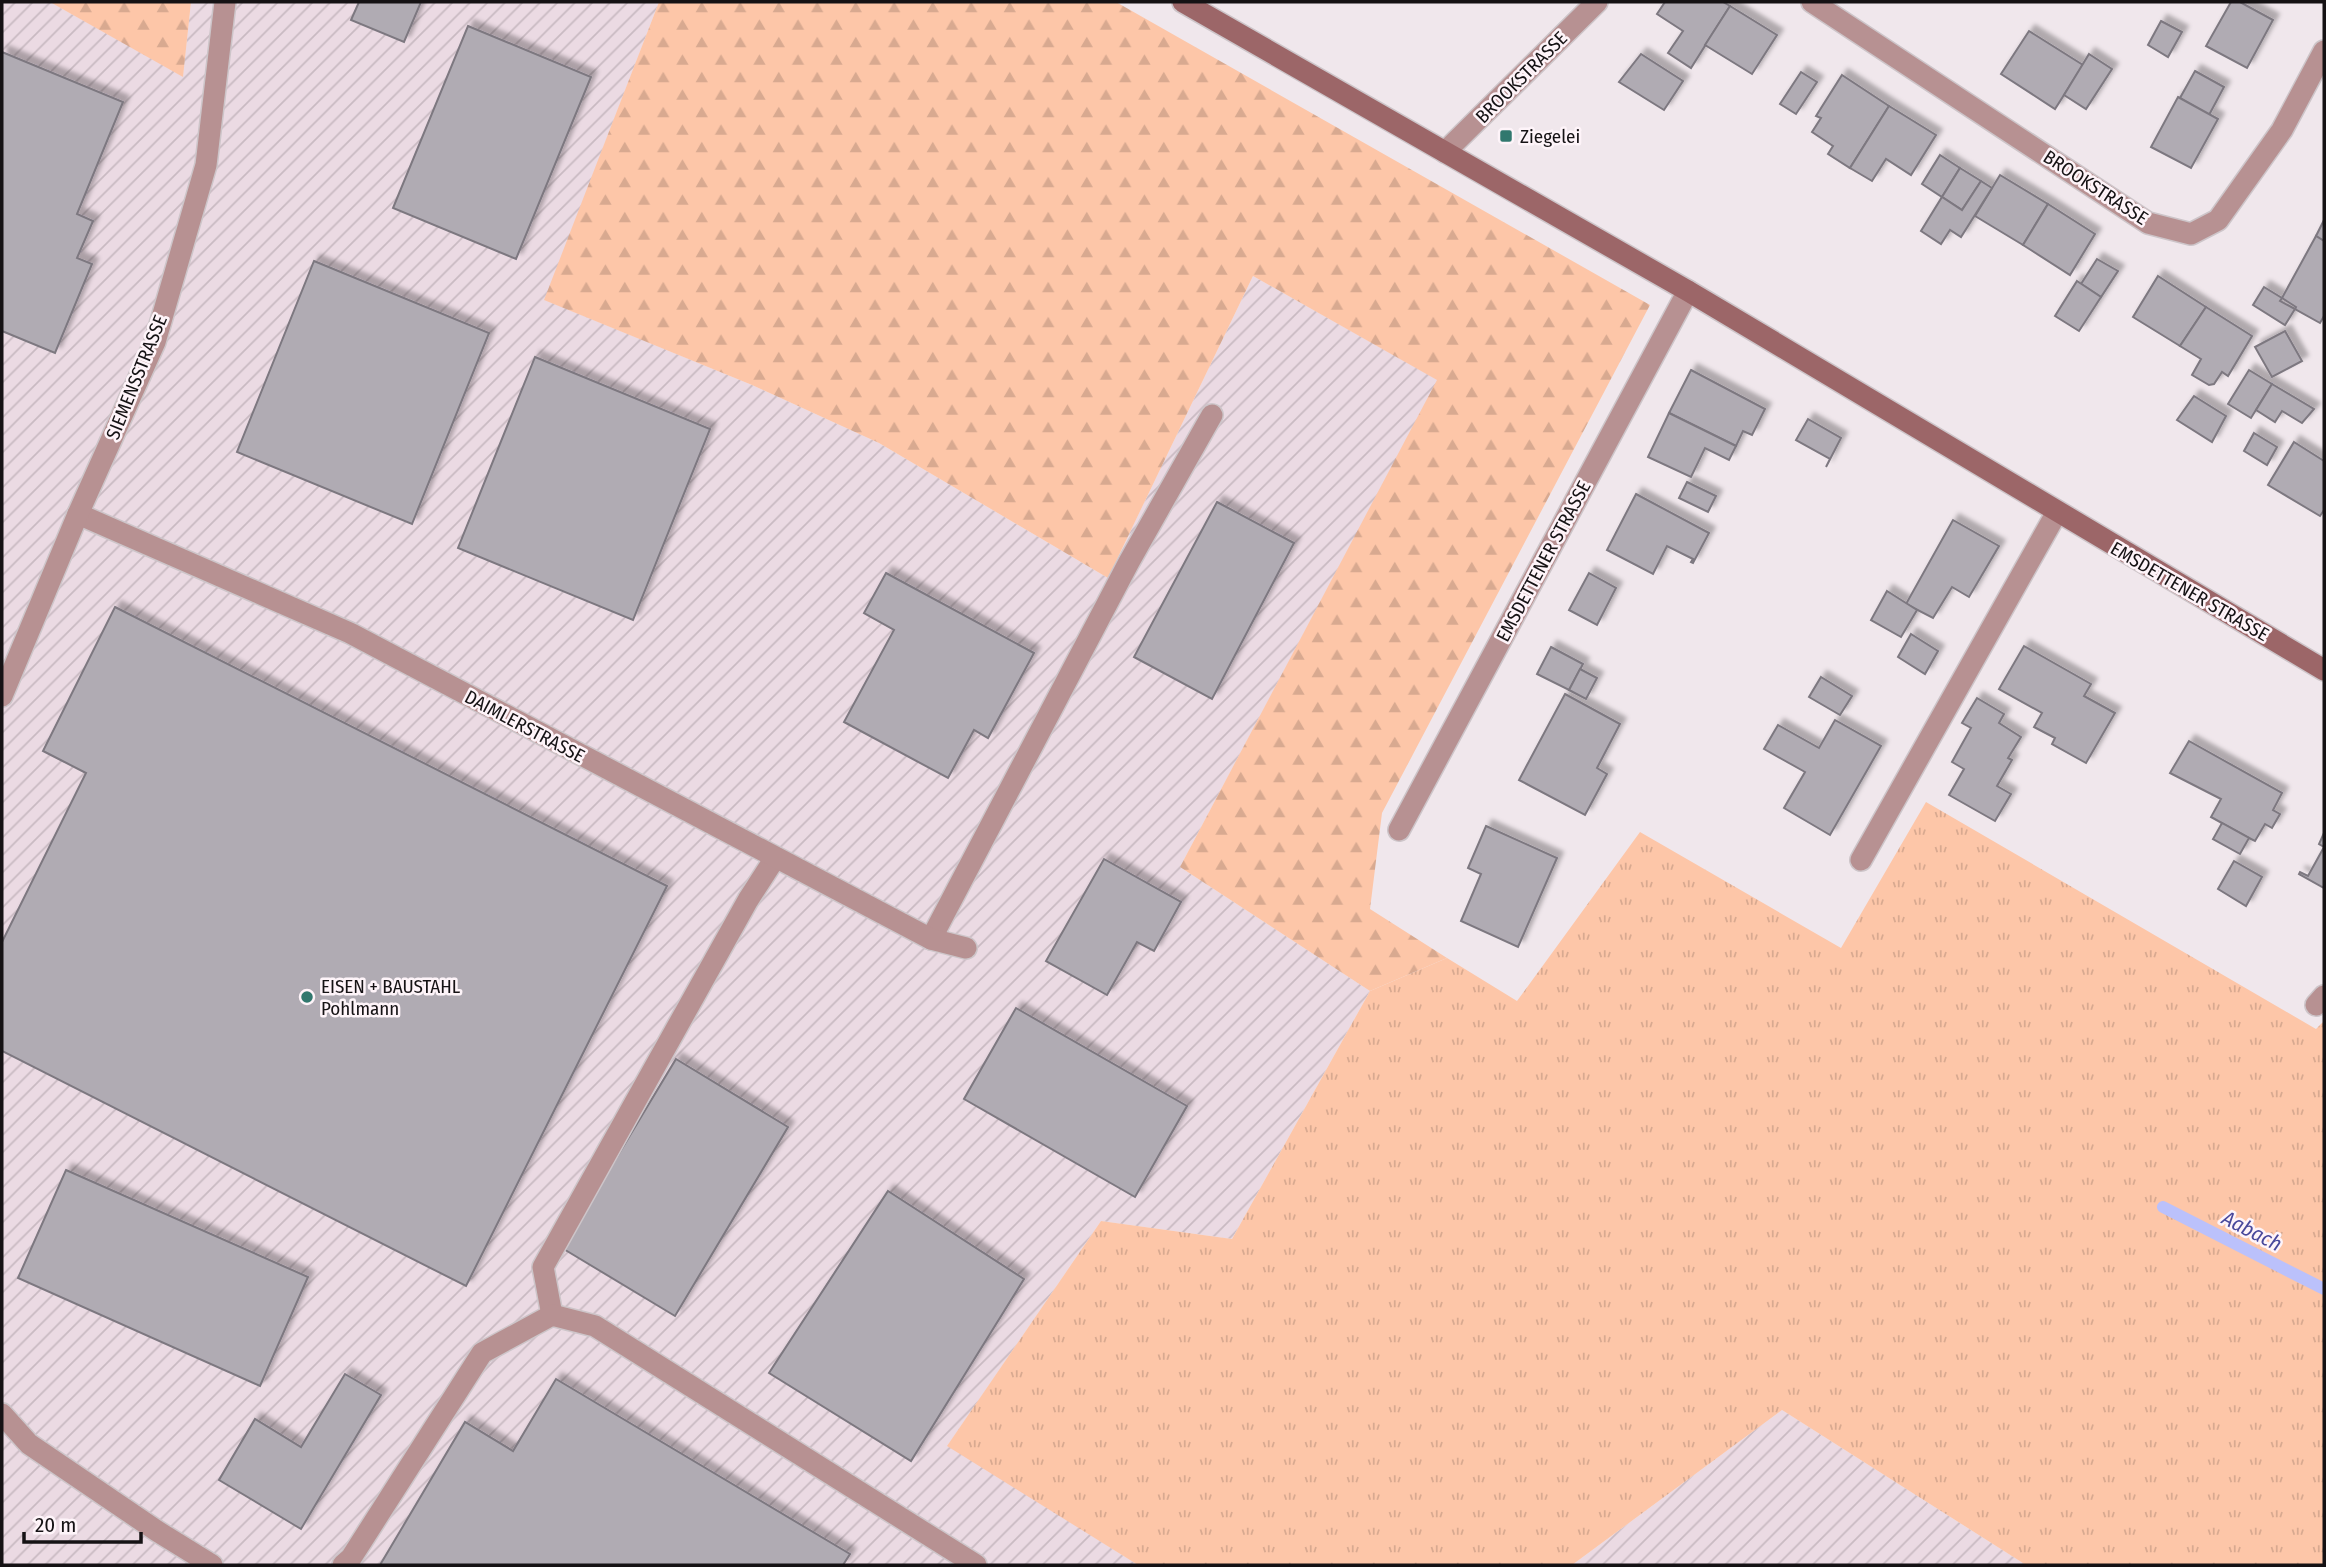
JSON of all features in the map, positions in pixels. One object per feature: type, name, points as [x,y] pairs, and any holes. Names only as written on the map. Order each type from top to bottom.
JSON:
[{"type":"main road","name":"EMSDETTENER STRASSE","points":[[1183,2],[1688,291],[2324,670]]},
{"type":"street","name":"SIEMENSSTRASSE","points":[[2,696],[78,514],[155,342],[206,165],[225,2]]},
{"type":"street","name":"BROOKSTRASSE","points":[[1445,152],[1597,2]]},
{"type":"street","name":"BROOKSTRASSE","points":[[1812,2],[2148,223],[2191,234],[2218,220],[2282,130],[2324,51]]},
{"type":"street","name":"EMSDETTENER STRASSE","points":[[1399,830],[1688,291]]},
{"type":"street","points":[[931,939],[1129,562],[1212,415]]},
{"type":"street","points":[[1861,860],[2057,512]]},
{"type":"street","name":"DAIMLERSTRASSE","points":[[78,514],[350,634],[931,939],[966,948]]},
{"type":"street","points":[[552,1315],[543,1267],[748,900],[775,858]]},
{"type":"street","points":[[343,1565],[351,1558],[482,1353],[552,1315],[595,1326],[976,1565]]},
{"type":"street","points":[[2,1414],[29,1444],[212,1565]]},
{"type":"shaded area","points":[[2,2],[50,2],[183,76],[191,2],[659,2],[545,300],[752,385],[879,443],[1108,578],[1253,276],[1438,380],[1180,867],[1370,991],[1232,1239],[1101,1221],[948,1445],[1138,1565],[2,1565]]},
{"type":"shaded area","points":[[1782,1410],[2026,1565],[1572,1565]]},
{"type":"green space","points":[[50,2],[191,2],[183,77]]},
{"type":"green space","points":[[659,2],[1116,2],[1650,305],[1382,813],[1370,909],[1447,958],[1370,991],[1180,867],[1437,380],[1253,276],[1108,578],[879,443],[752,385],[544,300]]},
{"type":"green space","points":[[1926,802],[2316,1029],[2324,1021],[2324,1565],[2026,1565],[1782,1410],[1572,1565],[1138,1565],[947,1446],[1101,1221],[1232,1239],[1370,991],[1447,958],[1517,1001],[1640,832],[1841,948]]},
{"type":"building","points":[[359,2],[421,2],[404,42],[351,20]]},
{"type":"building","points":[[1665,2],[1723,2],[1730,6],[1691,68],[1668,53],[1683,31],[1657,14]]},
{"type":"building","points":[[2231,2],[2240,2],[2273,20],[2247,68],[2206,46]]},
{"type":"building","points":[[1730,6],[1777,35],[1752,74],[1705,45]]},
{"type":"building","points":[[2161,21],[2182,32],[2168,57],[2148,45]]},
{"type":"building","points":[[468,26],[591,77],[516,259],[393,208]]},
{"type":"building","points":[[2029,31],[2083,65],[2055,109],[2001,74]]},
{"type":"building","points":[[2,52],[123,102],[77,214],[93,221],[77,258],[92,264],[55,353],[2,331]]},
{"type":"building","points":[[1641,54],[1683,81],[1664,110],[1619,82]]},
{"type":"building","points":[[2089,54],[2112,69],[2086,109],[2064,95]]},
{"type":"building","points":[[2195,71],[2224,87],[2209,115],[2180,98]]},
{"type":"building","points":[[1801,72],[1817,82],[1796,114],[1780,104]]},
{"type":"building","points":[[1842,75],[1889,106],[1850,168],[1828,154],[1833,146],[1812,132],[1821,118],[1816,116]]},
{"type":"building","points":[[2178,97],[2218,119],[2191,168],[2151,147]]},
{"type":"building","points":[[1889,106],[1936,135],[1911,175],[1886,159],[1872,181],[1850,168]]},
{"type":"building","points":[[1940,155],[1960,168],[1942,197],[1922,184]]},
{"type":"building","points":[[1960,168],[1981,181],[1962,210],[1942,197]]},
{"type":"building","points":[[2000,175],[2048,204],[2023,245],[1975,216]]},
{"type":"building","points":[[1981,181],[1992,188],[1961,237],[1950,230],[1941,244],[1921,231],[1942,197],[1962,210]]},
{"type":"building","points":[[2048,204],[2095,234],[2070,275],[2023,245]]},
{"type":"building","points":[[2324,220],[2324,241],[2316,236]]},
{"type":"building","points":[[2316,236],[2324,241],[2324,316],[2320,323],[2282,298]]},
{"type":"building","points":[[2097,259],[2118,271],[2101,297],[2081,284]]},
{"type":"building","points":[[314,261],[489,333],[412,524],[237,452]]},
{"type":"building","points":[[2158,276],[2206,307],[2180,346],[2133,317]]},
{"type":"building","points":[[2077,281],[2101,297],[2079,331],[2055,316]]},
{"type":"building","points":[[2264,287],[2282,298],[2280,301],[2295,309],[2285,325],[2253,305]]},
{"type":"building","points":[[2206,307],[2252,336],[2228,376],[2222,372],[2214,384],[2209,385],[2192,375],[2201,359],[2180,346]]},
{"type":"building","points":[[2285,331],[2302,361],[2272,377],[2255,347]]},
{"type":"building","points":[[535,357],[710,429],[633,620],[458,548]]},
{"type":"building","points":[[1691,370],[1765,409],[1752,435],[1743,431],[1736,446],[1669,413]]},
{"type":"building","points":[[2249,370],[2272,384],[2251,418],[2228,404]]},
{"type":"building","points":[[2272,384],[2314,409],[2302,423],[2282,411],[2275,422],[2256,410]]},
{"type":"building","points":[[2194,396],[2226,416],[2212,442],[2177,420]]},
{"type":"building","points":[[1669,413],[1736,446],[1729,460],[1705,448],[1691,477],[1648,457]]},
{"type":"building","points":[[1808,419],[1841,438],[1826,467],[1830,459],[1796,440]]},
{"type":"building","points":[[2254,433],[2277,447],[2267,465],[2244,451]]},
{"type":"building","points":[[2294,442],[2324,461],[2324,510],[2320,516],[2268,485]]},
{"type":"building","points":[[1687,482],[1716,496],[1708,512],[1679,498]]},
{"type":"building","points":[[1636,494],[1709,533],[1693,563],[1693,559],[1667,546],[1653,574],[1607,550]]},
{"type":"building","points":[[1217,502],[1294,543],[1212,699],[1134,657]]},
{"type":"building","points":[[1953,520],[1999,546],[1969,597],[1952,587],[1933,618],[1906,604]]},
{"type":"building","points":[[886,573],[1034,653],[988,738],[974,730],[948,778],[844,722],[894,630],[864,613]]},
{"type":"building","points":[[1589,573],[1616,588],[1597,625],[1569,610]]},
{"type":"building","points":[[1887,591],[1917,610],[1901,637],[1871,620]]},
{"type":"building","name":"EISEN + BAUSTAHL Pohlmann","points":[[115,607],[667,886],[466,1286],[2,1051],[2,942],[86,773],[43,751]]},
{"type":"building","points":[[1911,634],[1938,651],[1925,674],[1898,657]]},
{"type":"building","points":[[2024,646],[2091,684],[2084,696],[2115,713],[2086,763],[2052,744],[2055,738],[2034,727],[2042,713],[1999,689]]},
{"type":"building","points":[[1551,647],[1583,664],[1569,690],[1537,674]]},
{"type":"building","points":[[1580,669],[1597,678],[1586,699],[1569,690]]},
{"type":"building","points":[[1821,677],[1852,696],[1840,715],[1809,697]]},
{"type":"building","points":[[1565,694],[1620,724],[1597,768],[1607,774],[1585,815],[1519,780]]},
{"type":"building","points":[[1977,698],[2004,714],[1999,723],[2021,737],[2008,758],[2012,760],[1997,786],[2011,794],[1995,821],[1949,795],[1964,769],[1952,762],[1971,728],[1962,723]]},
{"type":"building","points":[[1835,720],[1881,746],[1830,835],[1784,808],[1805,772],[1764,749],[1778,725],[1819,748]]},
{"type":"building","points":[[2189,741],[2282,793],[2273,810],[2280,814],[2272,828],[2265,824],[2255,841],[2211,817],[2221,799],[2170,773]]},
{"type":"building","points":[[2222,823],[2249,838],[2240,854],[2213,839]]},
{"type":"building","points":[[1486,826],[1557,858],[1518,947],[1461,921],[1481,874],[1468,868]]},
{"type":"building","points":[[2324,833],[2324,847],[2319,844]]},
{"type":"building","points":[[2324,847],[2324,888],[2299,874],[2300,872],[2308,876]]},
{"type":"building","points":[[1104,859],[1181,902],[1154,951],[1137,942],[1107,995],[1046,961]]},
{"type":"building","points":[[2234,861],[2262,877],[2246,906],[2218,889]]},
{"type":"building","points":[[1016,1008],[1187,1106],[1135,1197],[964,1099]]},
{"type":"building","points":[[676,1059],[788,1127],[675,1316],[562,1248]]},
{"type":"building","points":[[66,1170],[308,1277],[260,1386],[18,1278]]},
{"type":"building","points":[[888,1191],[1024,1279],[911,1461],[769,1373]]},
{"type":"building","points":[[345,1374],[381,1395],[301,1529],[219,1480],[255,1419],[301,1447]]},
{"type":"building","points":[[556,1379],[850,1554],[843,1565],[380,1565],[465,1422],[513,1451]]},
{"type":"waterway","name":"Aabach","points":[[2163,1207],[2324,1289]]},
{"type":"place","name":"Ziegelei","points":[[1506,136]]},
{"type":"place","name":"EISEN + BAUSTAHL Pohlmann","points":[[307,997]]}]
